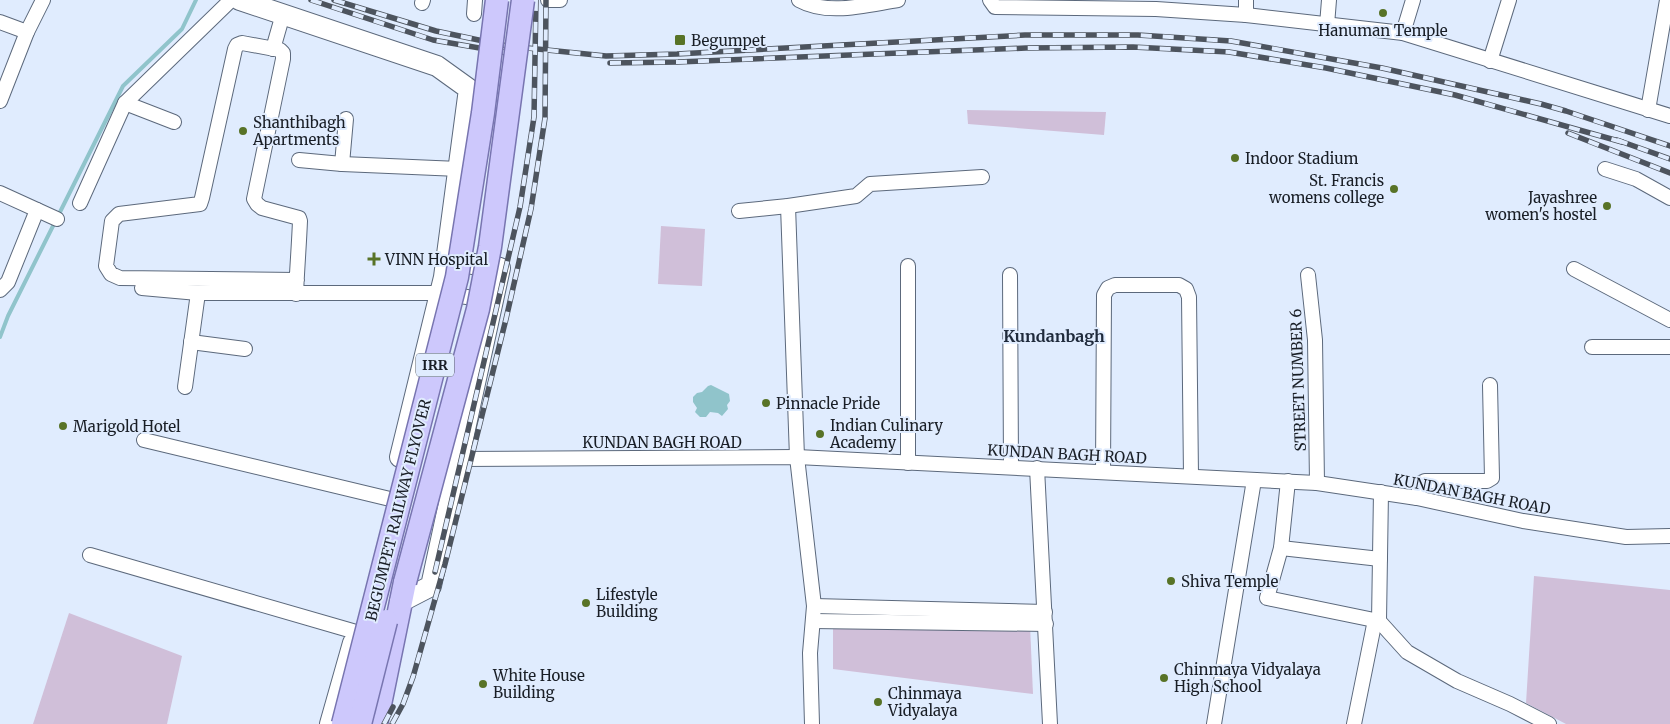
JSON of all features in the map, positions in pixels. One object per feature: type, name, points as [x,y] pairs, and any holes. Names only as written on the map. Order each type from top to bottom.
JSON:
[{"type":"main road","name":"BEGUMPET RAILWAY FLYOVER","points":[[343,724],[457,277],[483,113],[497,0]]},
{"type":"main road","name":"BEGUMPET RAILWAY FLYOVER","points":[[403,592],[478,309],[490,247],[522,0]]},
{"type":"main road","name":"IRR","points":[[360,724],[470,277],[478,229],[483,113]]},
{"type":"main road","name":"IRR","points":[[376,724],[403,592]]},
{"type":"street","points":[[0,101],[27,32],[43,0]]},
{"type":"street","points":[[80,203],[125,103],[231,0]]},
{"type":"street","points":[[240,0],[437,66],[469,89],[447,260],[440,293],[390,499],[330,724]]},
{"type":"street","points":[[548,0],[560,0]]},
{"type":"street","points":[[799,0],[808,5],[846,9],[898,0]]},
{"type":"street","points":[[990,0],[995,7],[1155,4],[1403,33],[1670,116]]},
{"type":"street","points":[[1246,0],[1246,15]]},
{"type":"street","points":[[1327,25],[1329,0]]},
{"type":"street","points":[[1403,33],[1414,0]]},
{"type":"street","points":[[1490,61],[1509,0]]},
{"type":"street","points":[[1648,110],[1667,0]]},
{"type":"street","points":[[273,49],[283,14]]},
{"type":"street","points":[[0,22],[27,32]]},
{"type":"street","points":[[296,294],[297,280],[299,218],[262,208],[256,204],[254,199],[284,58],[280,50],[242,44],[237,45],[200,204],[119,214],[112,221],[106,266],[111,274],[120,278],[297,280]]},
{"type":"street","points":[[125,103],[174,122]]},
{"type":"street","points":[[342,164],[346,119]]},
{"type":"street","points":[[299,160],[342,164],[459,169]]},
{"type":"street","points":[[1605,169],[1636,179],[1670,198]]},
{"type":"street","points":[[739,210],[788,206],[856,196],[870,184],[982,177]]},
{"type":"street","points":[[0,194],[57,219]]},
{"type":"street","points":[[788,206],[797,457],[814,606],[810,653],[812,724]]},
{"type":"street","points":[[0,290],[8,282],[37,210]]},
{"type":"street","points":[[403,592],[431,586],[500,268],[447,260]]},
{"type":"street","points":[[908,266],[908,464]]},
{"type":"street","points":[[1574,269],[1670,320]]},
{"type":"street","points":[[1010,275],[1011,467]]},
{"type":"street","name":"STREET NUMBER 6","points":[[1308,275],[1315,340],[1317,483]]},
{"type":"street","points":[[241,279],[246,294]]},
{"type":"street","points":[[1103,472],[1104,295],[1108,288],[1115,284],[1178,284],[1186,289],[1190,297],[1191,476]]},
{"type":"street","points":[[142,288],[198,293],[246,294],[440,293],[493,302]]},
{"type":"street","points":[[185,386],[198,293]]},
{"type":"street","points":[[191,342],[245,348]]},
{"type":"street","points":[[1592,347],[1670,347]]},
{"type":"street","points":[[1417,498],[1421,483],[1487,481],[1492,478],[1490,385]]},
{"type":"street","points":[[144,440],[390,499]]},
{"type":"street","name":"KUNDAN BAGH ROAD","points":[[458,459],[797,457],[908,464],[1037,468],[1288,481],[1317,483],[1417,498],[1522,521],[1617,536],[1670,536]]},
{"type":"street","points":[[1037,468],[1050,724]]},
{"type":"street","points":[[1214,724],[1254,480]]},
{"type":"street","points":[[1288,481],[1281,548],[1267,598],[1377,620],[1406,652],[1457,681],[1549,724]]},
{"type":"street","points":[[1354,724],[1377,620],[1381,492]]},
{"type":"street","points":[[1281,548],[1380,559]]},
{"type":"street","points":[[90,555],[356,632]]},
{"type":"street","points":[[814,606],[900,615],[1046,618]]},
{"type":"street","points":[[813,621],[900,615]]},
{"type":"shaded area","points":[[967,110],[1106,112],[1104,135],[968,124]]},
{"type":"shaded area","points":[[661,226],[705,229],[702,286],[658,284]]},
{"type":"shaded area","points":[[711,385],[729,394],[728,409],[722,416],[718,413],[710,412],[706,417],[700,417],[695,412],[697,408],[693,402],[693,397]]},
{"type":"shaded area","points":[[1534,576],[1670,590],[1670,724],[1566,724],[1526,703]]},
{"type":"shaded area","points":[[69,613],[182,656],[167,724],[33,724]]},
{"type":"shaded area","points":[[833,623],[1030,625],[1033,694],[833,669]]},
{"type":"waterway","points":[[58,216],[123,86],[182,29],[196,0]]},
{"type":"waterway","points":[[0,337],[8,316],[55,222]]},
{"type":"railway","points":[[311,0],[433,40],[520,55]]},
{"type":"railway","points":[[334,0],[436,31],[507,46],[606,56],[677,54],[1025,35],[1138,35],[1231,41],[1382,68],[1541,104],[1670,146]]},
{"type":"railway","points":[[435,572],[520,207],[534,117],[536,0]]},
{"type":"railway","points":[[392,724],[403,704],[413,677],[445,564],[506,319],[531,209],[545,118],[546,0]]},
{"type":"railway","points":[[610,63],[1026,48],[1133,47],[1229,52],[1326,68],[1455,95],[1622,142]]},
{"type":"railway","points":[[1568,133],[1670,173]]},
{"type":"railway","points":[[1617,140],[1670,159]]},
{"type":"railway","points":[[384,724],[393,707]]},
{"type":"place","name":"Hanuman Temple","points":[[1383,13]]},
{"type":"place","name":"Begumpet","points":[[680,40]]},
{"type":"place","name":"Shanthibagh Apartments","points":[[243,131]]},
{"type":"place","name":"Indoor Stadium","points":[[1235,158]]},
{"type":"place","name":"St. Francis womens college","points":[[1394,189]]},
{"type":"place","name":"Jayashree women's hostel","points":[[1607,206]]},
{"type":"place","name":"VINN Hospital","points":[[374,259]]},
{"type":"place","name":"Pinnacle Pride","points":[[766,403]]},
{"type":"place","name":"Marigold Hotel","points":[[63,426]]},
{"type":"place","name":"Indian Culinary Academy","points":[[820,434]]},
{"type":"place","name":"Shiva Temple","points":[[1171,581]]},
{"type":"place","name":"Lifestyle Building","points":[[586,603]]},
{"type":"place","name":"Chinmaya Vidyalaya High School","points":[[1164,678]]},
{"type":"place","name":"White House Building","points":[[483,684]]},
{"type":"place","name":"Chinmaya Vidyalaya","points":[[878,702]]},
{"type":"district","name":"Kundanbagh","points":[[1054,336]]}]
